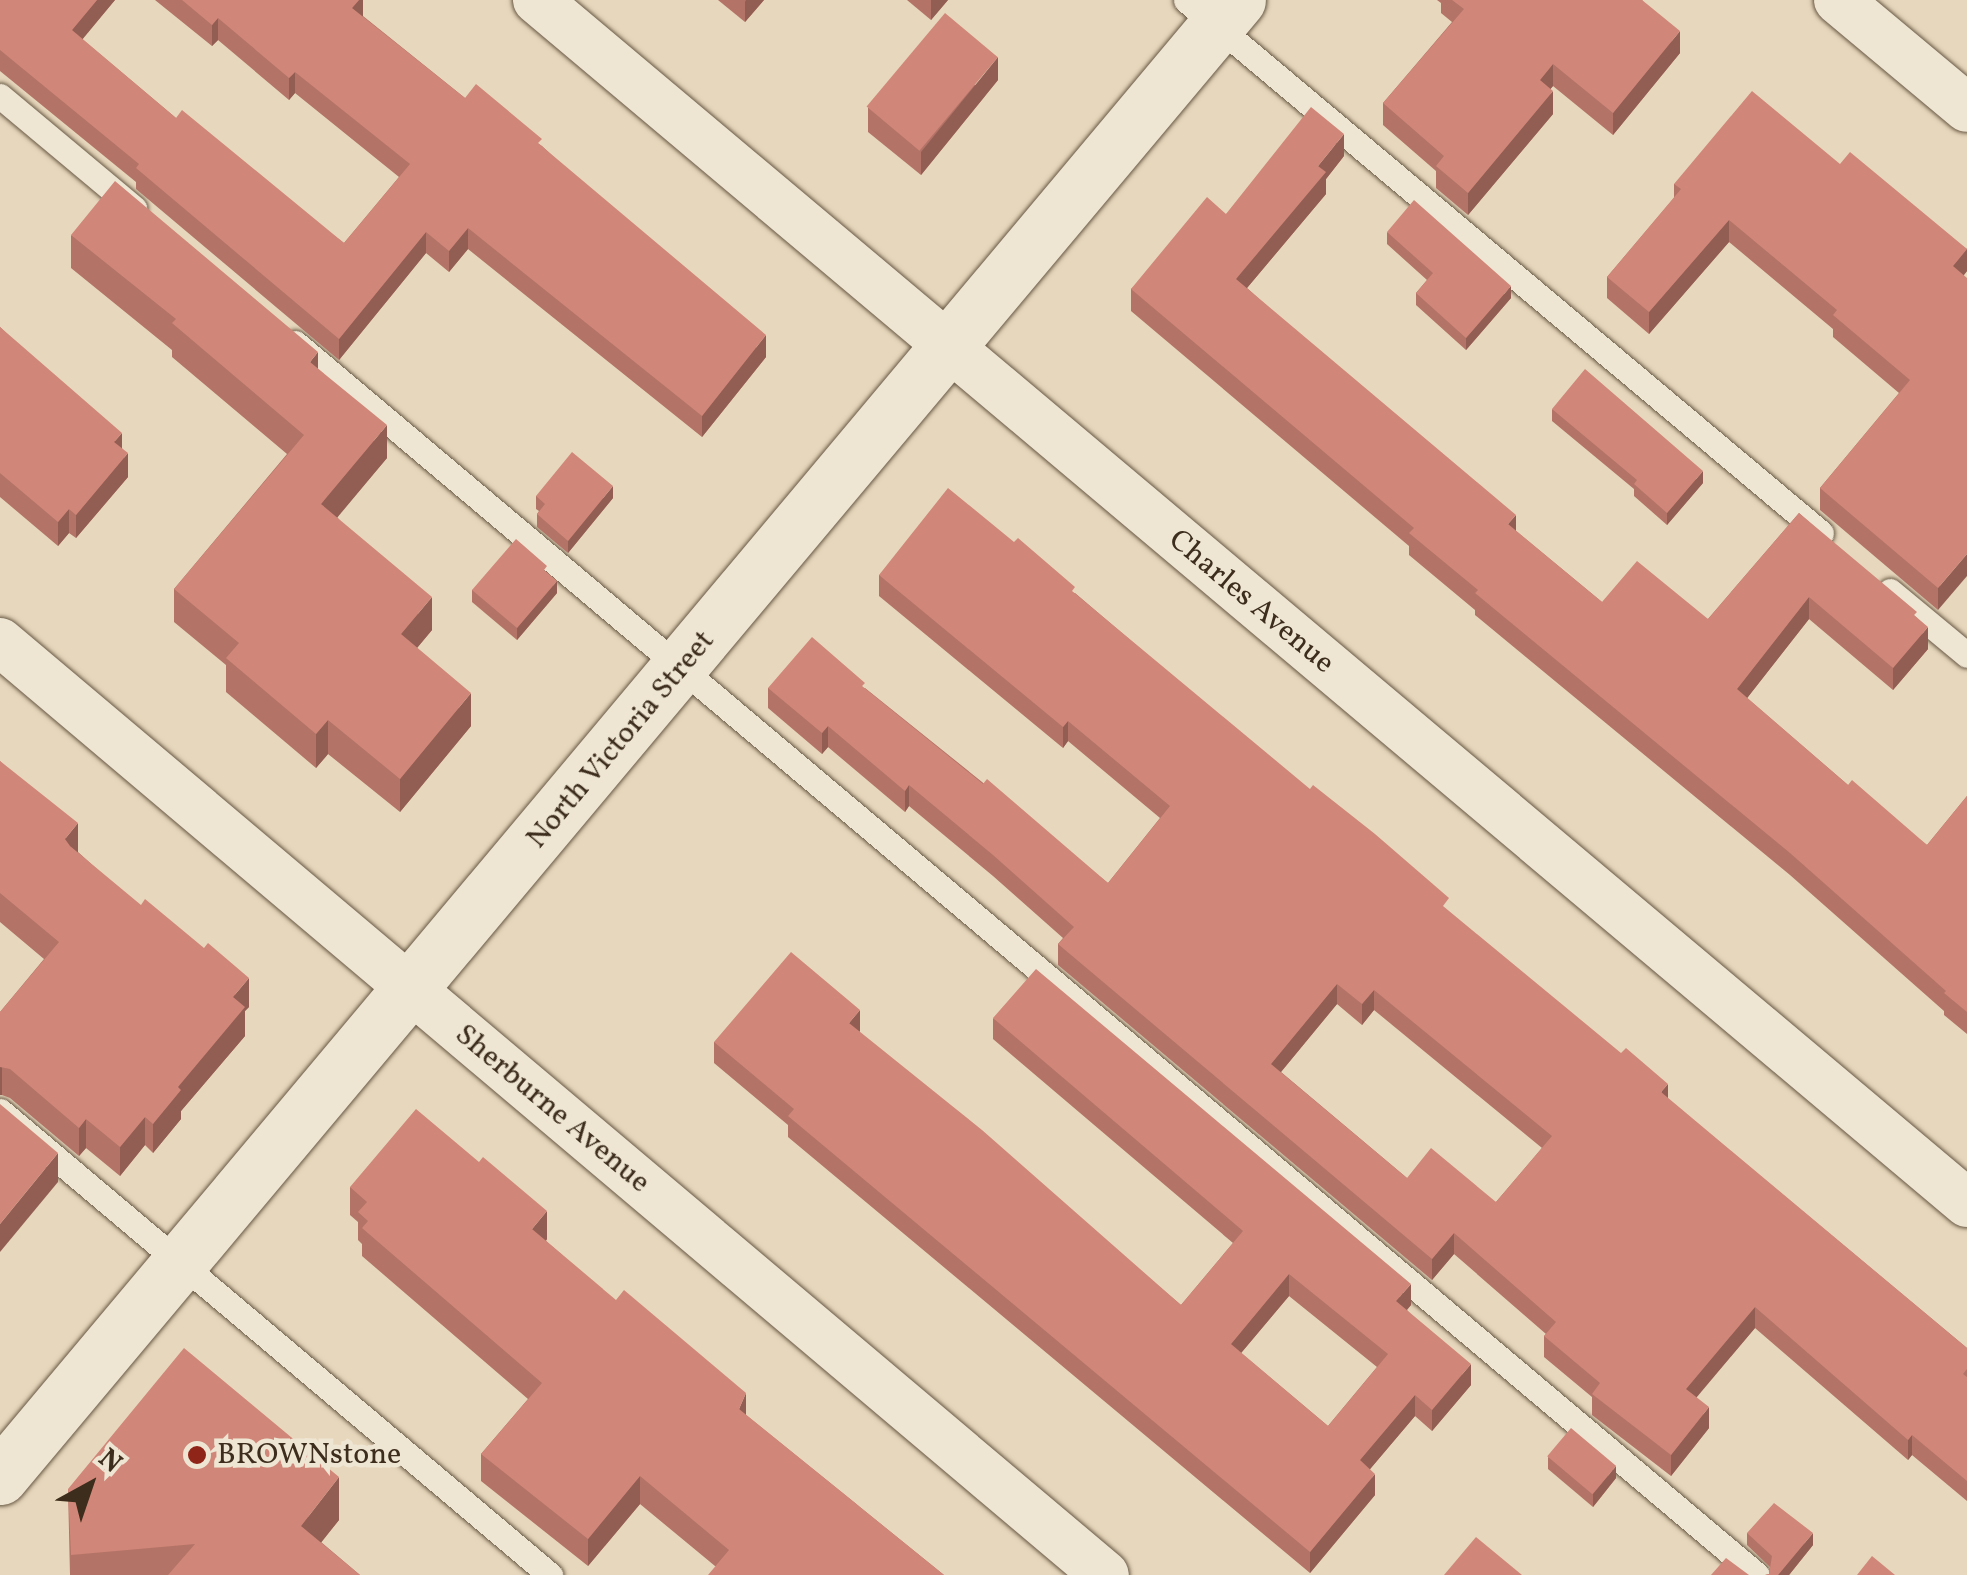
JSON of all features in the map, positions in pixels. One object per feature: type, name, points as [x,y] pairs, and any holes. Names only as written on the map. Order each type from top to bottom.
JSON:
[{"type":"street","name":"Charles Avenue","points":[[537,0],[1967,1203]]},
{"type":"street","points":[[1838,0],[1967,108]]},
{"type":"street","name":"North Victoria Street","points":[[0,1477],[682,668],[947,347],[1214,9]]},
{"type":"street","name":"Sherburne Avenue","points":[[0,642],[1105,1575]]},
{"type":"lane","points":[[1214,9],[1846,554]]},
{"type":"lane","points":[[0,96],[150,222]]},
{"type":"lane","points":[[271,323],[1757,1575]]},
{"type":"lane","points":[[1876,579],[1967,655]]},
{"type":"lane","points":[[0,1111],[550,1575]]},
{"type":"building","points":[[0,0],[97,0],[72,30],[176,118],[182,110],[344,243],[410,164],[295,72],[289,78],[218,18],[212,25],[182,0],[359,0],[352,8],[465,98],[476,84],[542,139],[538,143],[766,335],[702,416],[468,228],[449,251],[426,232],[339,339],[136,168],[139,164],[0,50]]},
{"type":"building","points":[[1452,0],[1642,0],[1680,31],[1613,113],[1553,64],[1540,80],[1553,91],[1468,193],[1436,166],[1444,156],[1383,103],[1464,9]]},
{"type":"building","points":[[945,13],[998,57],[919,151],[867,106]]},
{"type":"building","points":[[1752,91],[1840,164],[1850,152],[1967,249],[1953,266],[1967,278],[1967,554],[1938,588],[1820,488],[1910,380],[1833,315],[1837,310],[1729,220],[1649,312],[1607,277],[1681,189],[1674,184]]},
{"type":"building","points":[[1311,107],[1344,134],[1318,166],[1326,172],[1236,279],[1516,515],[1508,524],[1602,602],[1637,561],[1708,619],[1799,513],[1917,612],[1914,615],[1928,627],[1893,668],[1809,597],[1737,689],[1848,785],[1852,780],[1927,845],[1967,796],[1967,1012],[1790,853],[1475,593],[1478,590],[1409,533],[1414,528],[1131,289],[1207,197],[1226,214]]},
{"type":"building","points":[[115,181],[318,352],[310,362],[387,425],[321,504],[432,597],[401,634],[471,693],[400,779],[328,720],[316,734],[226,658],[239,643],[174,589],[304,435],[172,323],[176,319],[71,235]]},
{"type":"building","points":[[1414,200],[1511,286],[1466,338],[1416,293],[1433,273],[1387,232]]},
{"type":"building","points":[[0,327],[122,433],[114,442],[128,453],[76,515],[69,509],[58,522],[0,473]]},
{"type":"building","points":[[1585,369],[1703,471],[1667,513],[1634,484],[1637,480],[1552,409]]},
{"type":"building","points":[[572,452],[613,486],[568,541],[537,514],[545,504],[536,496]]},
{"type":"building","points":[[948,488],[1014,542],[1018,538],[1075,587],[1072,591],[1310,789],[1313,785],[1375,834],[1449,898],[1443,906],[1621,1053],[1626,1048],[1668,1084],[1661,1092],[1967,1348],[1967,1369],[1963,1374],[1967,1377],[1967,1481],[1912,1435],[1908,1440],[1755,1307],[1686,1389],[1709,1407],[1671,1455],[1592,1394],[1600,1383],[1544,1336],[1556,1322],[1454,1233],[1432,1259],[1058,944],[1074,927],[993,855],[909,785],[905,791],[828,726],[822,733],[768,688],[812,637],[865,683],[862,686],[983,784],[987,779],[1108,883],[1170,806],[1068,721],[1063,727],[879,575]],"holes":[[[1337,984],[1362,1004],[1374,990],[1552,1136],[1496,1202],[1431,1148],[1407,1178],[1271,1064]]]},
{"type":"building","points":[[516,539],[547,566],[544,570],[557,581],[517,628],[472,590]]},
{"type":"building","points":[[0,761],[78,823],[65,839],[70,846],[141,905],[145,899],[204,948],[208,943],[249,978],[233,997],[245,1007],[178,1087],[181,1090],[153,1124],[145,1117],[120,1147],[86,1119],[79,1128],[10,1069],[0,1067],[0,1012],[59,942],[0,893]]},
{"type":"building","points":[[791,952],[860,1010],[849,1023],[982,1130],[1181,1305],[1243,1231],[993,1018],[1036,969],[1411,1284],[1396,1301],[1471,1364],[1432,1410],[1415,1395],[1360,1460],[1375,1474],[1310,1552],[788,1116],[794,1109],[714,1042]],"holes":[[[1289,1274],[1388,1354],[1328,1426],[1231,1344]]]},
{"type":"building","points":[[0,1104],[58,1153],[0,1224]]},
{"type":"building","points":[[416,1109],[479,1162],[483,1157],[547,1211],[532,1229],[616,1300],[624,1290],[746,1393],[739,1409],[944,1575],[708,1575],[729,1550],[640,1476],[588,1539],[481,1454],[542,1383],[362,1228],[368,1221],[358,1212],[367,1202],[350,1187]]},
{"type":"building","name":"BROWNstone","points":[[184,1348],[339,1477],[301,1526],[360,1575],[168,1575],[195,1544],[71,1555],[68,1489]]},
{"type":"building","points":[[1571,1428],[1616,1466],[1592,1494],[1547,1456]]},
{"type":"building","points":[[1774,1503],[1813,1533],[1778,1575],[1765,1575],[1769,1574],[1772,1556],[1747,1533]]},
{"type":"building","points":[[1476,1537],[1522,1575],[1444,1575]]},
{"type":"building","points":[[1872,1556],[1895,1575],[1857,1575]]},
{"type":"building","points":[[1726,1558],[1749,1575],[1711,1575]]},
{"type":"place","name":"BROWNstone","points":[[197,1455]]}]
